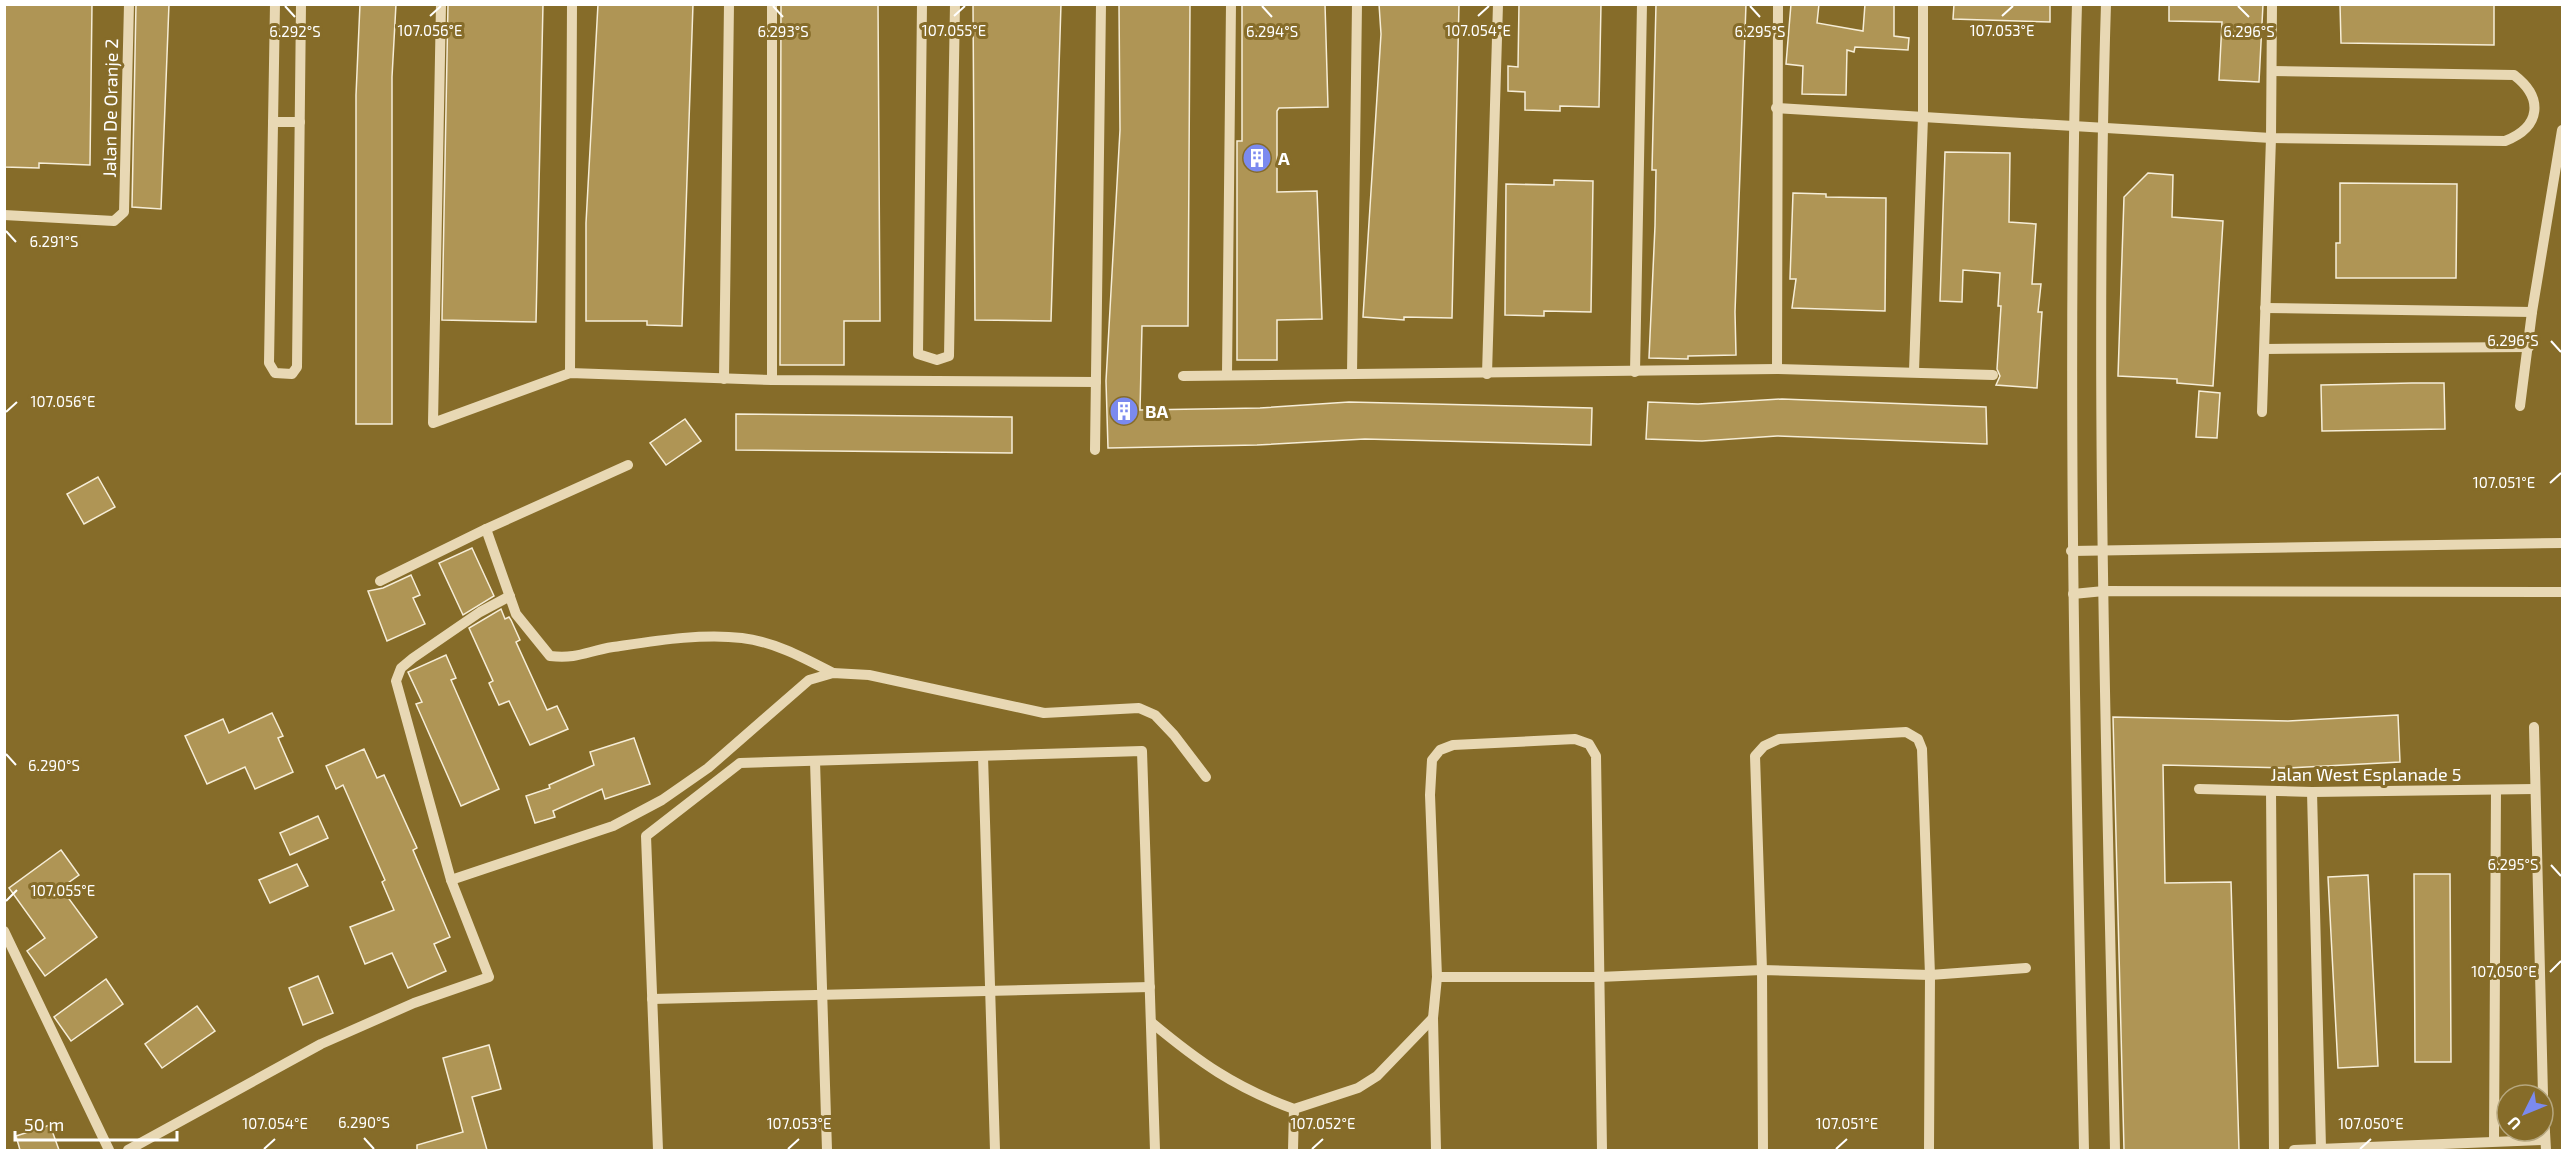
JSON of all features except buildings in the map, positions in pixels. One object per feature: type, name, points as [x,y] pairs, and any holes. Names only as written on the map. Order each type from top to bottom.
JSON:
[{"type":"street","name":"Jalan De Oranje 2","points":[[4,216],[108,221],[120,218],[124,212],[129,4]]},
{"type":"street","points":[[275,4],[269,363],[274,373],[292,374],[297,367],[301,4]]},
{"type":"street","points":[[441,4],[433,423],[570,373],[772,380],[1096,382]]},
{"type":"street","points":[[570,373],[572,4]]},
{"type":"street","points":[[724,379],[729,4]]},
{"type":"street","points":[[772,4],[772,380]]},
{"type":"street","points":[[922,4],[918,354],[937,360],[949,356],[955,4]]},
{"type":"street","points":[[1095,450],[1101,4]]},
{"type":"street","points":[[1227,375],[1231,4]]},
{"type":"street","points":[[1352,374],[1357,4]]},
{"type":"street","points":[[1487,374],[1498,4]]},
{"type":"street","points":[[1635,372],[1642,4]]},
{"type":"street","points":[[1777,369],[1778,4]]},
{"type":"street","points":[[1914,371],[1923,117],[1923,4]]},
{"type":"street","points":[[2077,4],[2074,125],[2072,551],[2084,1150]]},
{"type":"street","points":[[2106,4],[2102,128],[2103,550],[2115,1150]]},
{"type":"street","points":[[2262,411],[2271,138],[2272,4]]},
{"type":"street","points":[[1776,108],[2271,138],[2505,141],[2521,135],[2535,110],[2534,94],[2514,75],[2272,71]]},
{"type":"street","points":[[273,122],[300,122]]},
{"type":"street","points":[[2520,406],[2532,312],[2562,130]]},
{"type":"street","points":[[2265,308],[2532,312]]},
{"type":"street","points":[[2265,349],[2529,347]]},
{"type":"street","points":[[1183,375],[1487,374],[1777,369],[1914,371],[1993,375]]},
{"type":"street","points":[[380,581],[486,529],[628,465]]},
{"type":"street","points":[[486,529],[516,614],[550,656],[571,658],[611,647],[701,638],[743,638],[788,650],[833,673]]},
{"type":"street","points":[[2072,551],[2562,543]]},
{"type":"street","points":[[2073,594],[2104,591],[2562,592]]},
{"type":"street","points":[[128,1150],[321,1044],[414,1003],[489,977],[451,880],[396,681],[401,668],[413,658],[480,612],[510,596]]},
{"type":"street","points":[[451,880],[613,826],[662,800],[708,768],[809,680],[833,673],[869,675],[1044,713],[1139,708],[1155,715],[1174,735],[1206,777]]},
{"type":"street","points":[[2534,727],[2543,1083]]},
{"type":"street","points":[[1763,1150],[1762,970],[1755,756],[1764,746],[1779,739],[1906,732],[1918,739],[1922,749],[1930,975],[1929,1150]]},
{"type":"street","points":[[1436,1150],[1433,1018],[1437,977],[1430,795],[1432,760],[1440,750],[1453,745],[1575,739],[1589,744],[1596,756],[1602,1150]]},
{"type":"street","points":[[658,1150],[646,836],[740,763],[1142,751],[1155,1150]]},
{"type":"street","points":[[983,756],[994,1150]]},
{"type":"street","points":[[815,761],[827,1150]]},
{"type":"street","name":"Jalan West Esplanade 5","points":[[2199,789],[2312,792],[2534,789]]},
{"type":"street","points":[[2271,790],[2274,1150]]},
{"type":"street","points":[[2494,1141],[2497,943],[2496,790]]},
{"type":"street","points":[[2312,792],[2321,1148]]},
{"type":"street","points":[[4,931],[109,1150]]},
{"type":"street","points":[[1437,977],[1599,977],[1762,970],[1930,975],[2026,968]]},
{"type":"street","points":[[652,999],[1150,987]]},
{"type":"street","points":[[1151,1022],[1199,1062],[1234,1084],[1294,1109],[1358,1088],[1377,1076],[1433,1018]]},
{"type":"street","points":[[1293,1150],[1294,1109]]},
{"type":"street","points":[[2294,1150],[2494,1141],[2546,1145]]},
{"type":"place","name":"A","points":[[1257,158]]},
{"type":"place","name":"BA","points":[[1124,411]]}]
